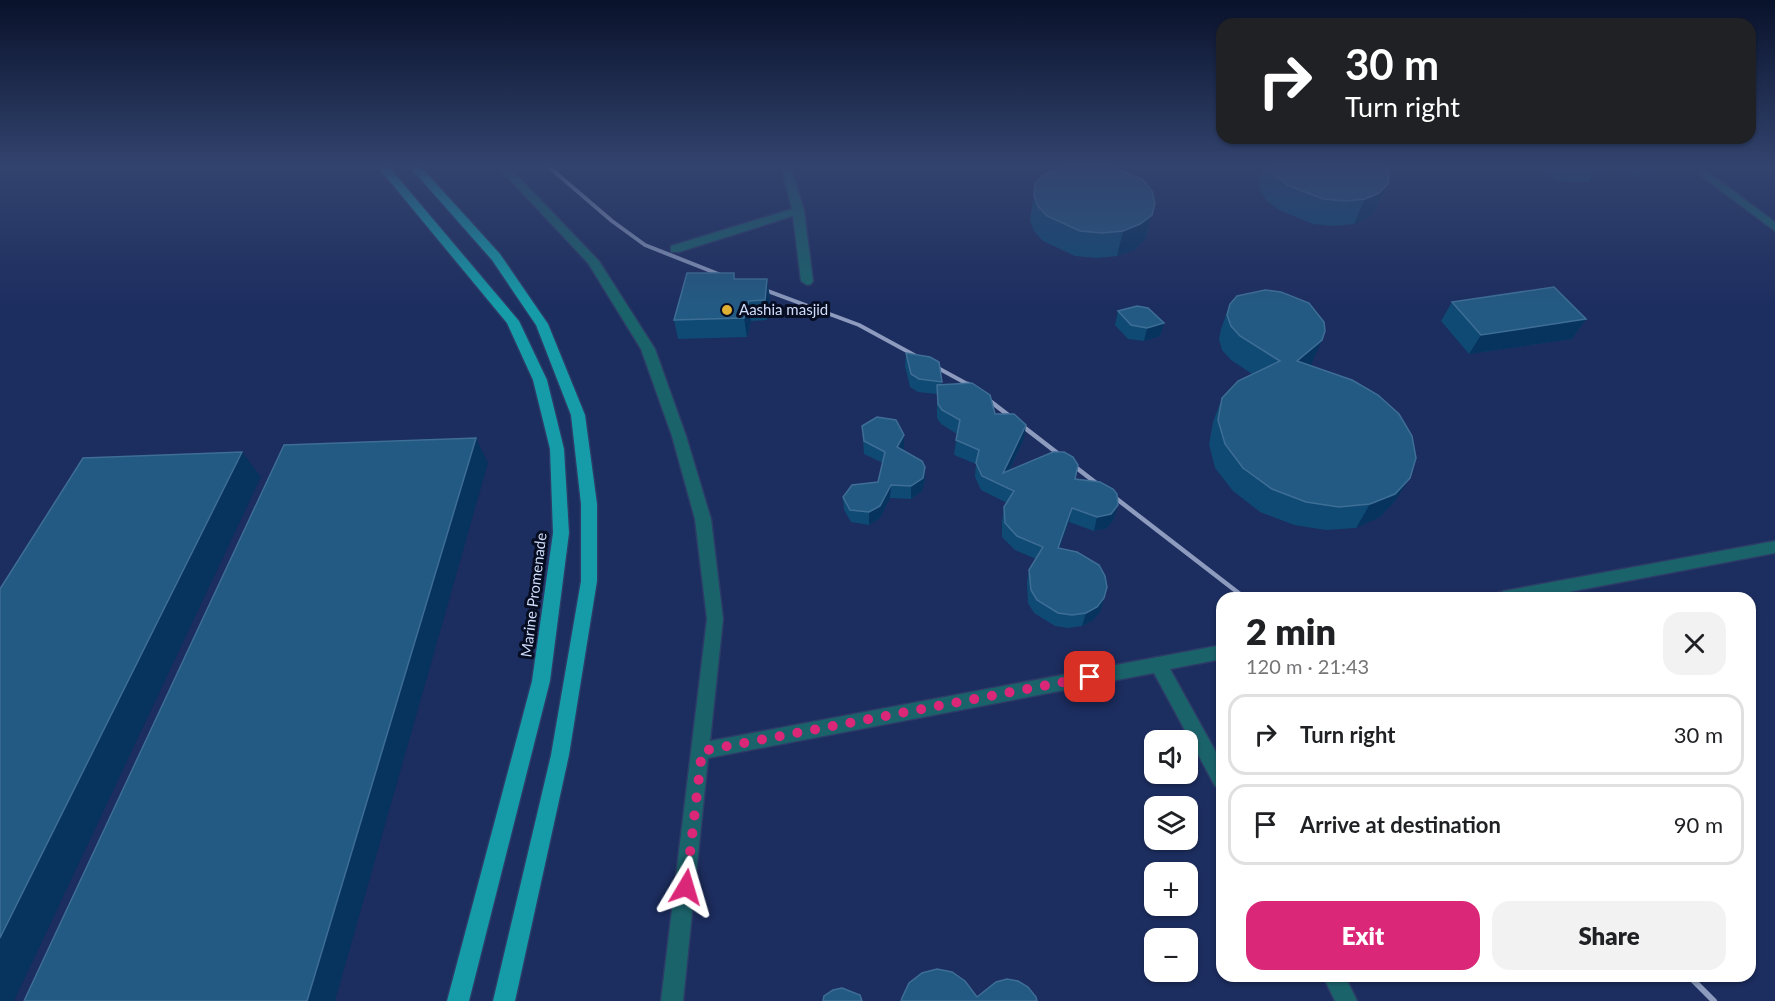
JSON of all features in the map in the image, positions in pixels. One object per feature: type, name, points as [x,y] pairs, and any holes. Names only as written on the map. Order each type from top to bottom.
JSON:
[{"type":"main road","name":"Marine Promenade","points":[[422,214],[513,321],[540,380],[557,449],[561,533],[541,681],[458,1001]]},
{"type":"main road","points":[[457,214],[496,258],[542,324],[578,415],[589,504],[589,581],[570,697],[560,755],[504,1001]]},
{"type":"street","points":[[548,214],[593,261],[648,349],[679,436],[704,519],[715,619],[702,751],[672,1001]]},
{"type":"street","points":[[675,249],[789,214]]},
{"type":"street","points":[[798,214],[807,281]]},
{"type":"street","points":[[1756,214],[1775,228]]},
{"type":"street","points":[[1535,592],[1775,547]]},
{"type":"street","points":[[702,751],[1216,653]]},
{"type":"street","points":[[1158,664],[1216,769]]},
{"type":"street","points":[[1336,982],[1346,1001]]},
{"type":"shaded area","points":[[0,214],[1775,214],[1775,1001],[0,1001]]},
{"type":"building","points":[[1045,214],[1152,214],[1140,224],[1123,231],[1102,233],[1080,231]]},
{"type":"building","points":[[687,273],[734,273],[734,279],[767,279],[765,300],[749,301],[744,318],[674,320]]},
{"type":"building","points":[[1554,287],[1586,319],[1481,335],[1452,302]]},
{"type":"building","points":[[1265,290],[1281,292],[1309,303],[1324,322],[1325,331],[1322,340],[1297,361],[1352,380],[1378,395],[1399,414],[1412,436],[1416,458],[1410,478],[1395,494],[1370,504],[1339,507],[1306,502],[1272,489],[1243,468],[1225,444],[1218,420],[1222,398],[1238,381],[1280,361],[1240,336],[1231,326],[1227,315],[1230,304],[1237,296]]},
{"type":"building","points":[[1137,306],[1148,308],[1164,323],[1147,328],[1131,325],[1118,311]]},
{"type":"building","points":[[906,353],[930,357],[939,362],[942,382],[919,379],[911,374]]},
{"type":"building","points":[[972,383],[990,395],[995,414],[1014,414],[1026,425],[1003,473],[1053,452],[1064,452],[1073,457],[1078,465],[1075,479],[1100,482],[1117,494],[1118,505],[1111,514],[1097,517],[1072,508],[1058,548],[1077,552],[1099,565],[1105,576],[1107,587],[1104,598],[1097,607],[1086,613],[1072,615],[1058,613],[1037,600],[1031,590],[1029,570],[1043,547],[1017,536],[1005,523],[1004,507],[1014,491],[982,476],[976,463],[979,450],[956,440],[960,420],[942,410],[938,404],[937,385]]},
{"type":"building","points":[[877,417],[896,420],[904,435],[897,447],[922,461],[925,467],[923,478],[911,486],[891,485],[880,506],[869,512],[850,510],[843,497],[852,485],[878,482],[885,452],[864,441],[862,426]]},
{"type":"building","points":[[476,438],[307,1001],[24,1001],[284,445]]},
{"type":"building","points":[[242,452],[0,938],[0,589],[83,458]]},
{"type":"building","points":[[937,969],[952,972],[965,981],[977,997],[996,982],[1007,979],[1018,981],[1028,987],[1037,1001],[901,1001],[909,983],[922,973]]},
{"type":"building","points":[[842,988],[860,995],[862,1001],[823,1001],[824,996],[833,990]]},
{"type":"railway","points":[[603,214],[645,245],[731,279]]},
{"type":"railway","points":[[754,286],[859,325],[970,385]]},
{"type":"railway","points":[[970,385],[1237,592]]},
{"type":"railway","points":[[1695,982],[1714,1001]]},
{"type":"place","name":"Aashia masjid","points":[[727,310]]},
{"type":"route","points":[[686,887],[702,751],[1090,677]]}]
